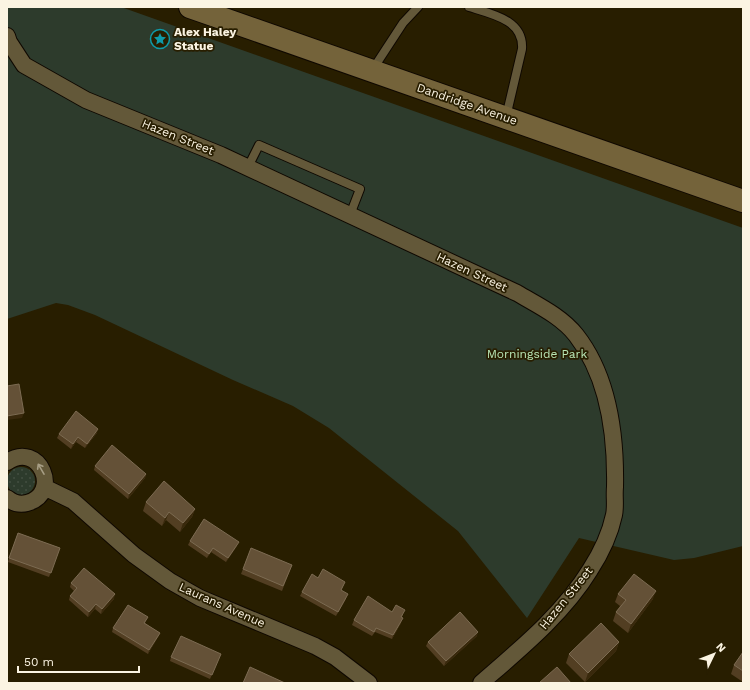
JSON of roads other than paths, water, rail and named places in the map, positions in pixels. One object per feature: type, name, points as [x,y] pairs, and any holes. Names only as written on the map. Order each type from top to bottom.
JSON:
[{"type":"street","name":"Dandridge Avenue","points":[[190,7],[743,201]]},
{"type":"street","name":"Hazen Street","points":[[7,36],[9,42],[24,65],[59,86],[86,100],[248,167],[517,293],[552,314],[576,335],[597,369],[610,415],[616,456],[614,514],[605,543],[590,571],[537,633],[481,683]]},
{"type":"street","points":[[7,462],[15,458],[23,457],[37,463],[44,476],[44,487],[38,497],[32,501],[18,504],[7,498]]},
{"type":"street","name":"Laurans Avenue","points":[[44,487],[73,501],[134,555],[170,581],[200,598],[309,643],[335,657],[369,683]]},
{"type":"lane","points":[[372,71],[403,23],[418,7]]},
{"type":"lane","points":[[469,7],[488,13],[510,23],[518,30],[523,38],[522,49],[506,118]]},
{"type":"lane","points":[[248,167],[259,145],[360,189],[350,215]]},
{"type":"place","name":"Alex Haley Statue","points":[[160,39]]},
{"type":"park label","name":"Morningside Park","points":[[537,354]]}]
